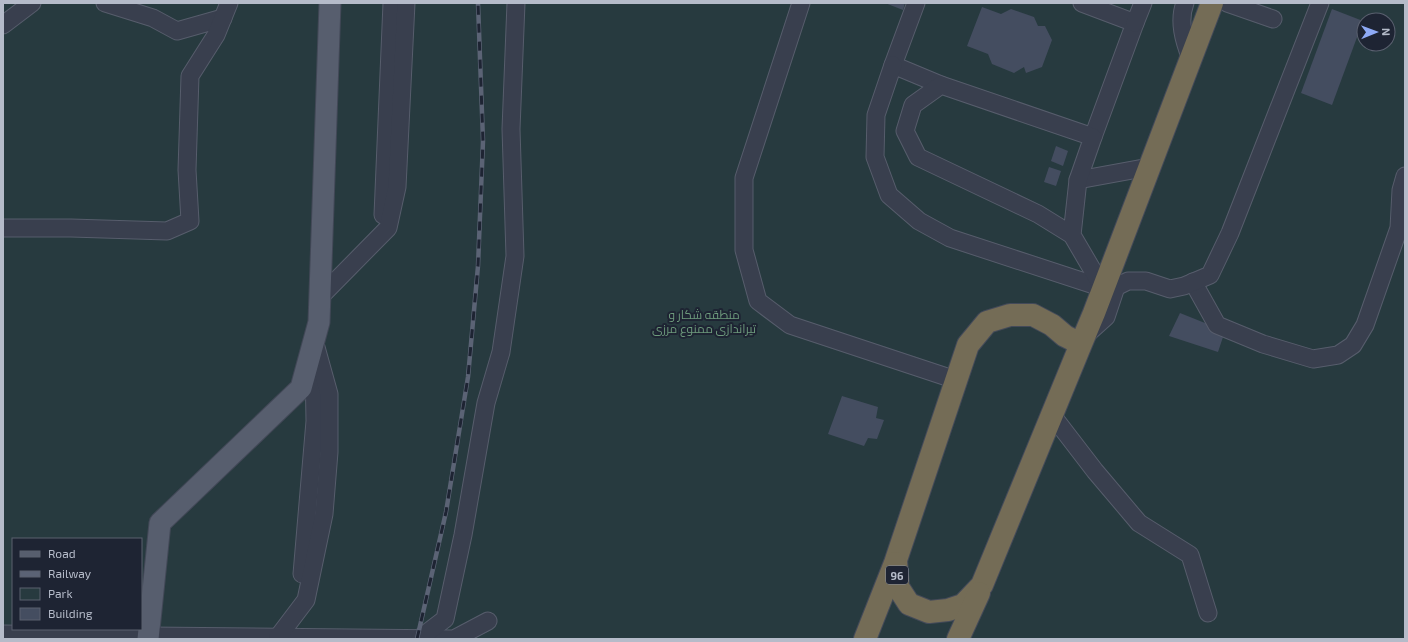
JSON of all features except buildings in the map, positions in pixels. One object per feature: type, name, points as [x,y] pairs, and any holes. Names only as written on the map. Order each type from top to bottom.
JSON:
[{"type":"highway","points":[[1083,340],[1212,3]]},
{"type":"highway","name":"96","points":[[865,639],[896,560],[968,345],[987,322],[1010,315],[1033,315],[1052,325],[1065,336],[1083,340],[982,585],[958,639]]},
{"type":"highway","name":"96","points":[[896,560],[898,587],[910,604],[929,612],[948,610],[963,605],[982,585]]},
{"type":"main road","points":[[148,638],[160,523],[301,388],[319,322],[330,3]]},
{"type":"lane","points":[[3,25],[32,3]]},
{"type":"lane","points":[[105,3],[153,18],[177,31],[226,11]]},
{"type":"lane","points":[[382,234],[392,3]]},
{"type":"lane","points":[[320,297],[388,228],[397,187],[406,3]]},
{"type":"lane","points":[[420,638],[445,619],[463,535],[486,403],[501,352],[515,256],[511,129],[516,3]]},
{"type":"lane","points":[[801,3],[744,178],[744,250],[758,301],[790,325],[956,380]]},
{"type":"lane","points":[[916,3],[892,65],[876,115],[875,157],[889,195],[919,221],[950,238],[1103,288]]},
{"type":"lane","points":[[1082,3],[1107,7],[1135,23]]},
{"type":"lane","points":[[1072,235],[1078,180],[1142,3]]},
{"type":"lane","points":[[1185,3],[1182,10],[1183,37],[1191,59]]},
{"type":"lane","points":[[1227,3],[1273,19]]},
{"type":"lane","points":[[1083,340],[1106,317],[1116,287],[1128,281],[1146,281],[1170,289],[1210,275],[1230,233],[1320,3]]},
{"type":"lane","points":[[3,228],[71,228],[167,231],[190,220],[187,170],[190,76],[216,34],[226,11]]},
{"type":"lane","points":[[892,65],[941,84],[1093,137]]},
{"type":"lane","points":[[941,84],[913,105],[905,131],[918,157],[1038,214],[1072,235],[1103,288]]},
{"type":"lane","points":[[1078,180],[1149,167]]},
{"type":"lane","points":[[1193,282],[1217,325],[1263,344],[1313,359],[1338,355],[1353,345],[1365,326],[1399,228],[1401,190],[1405,176]]},
{"type":"lane","points":[[278,638],[306,600],[324,514],[329,452],[329,394],[314,340]]},
{"type":"lane","points":[[1052,415],[1095,471],[1139,523],[1190,555],[1208,613]]},
{"type":"lane","points":[[3,634],[148,638],[454,639],[488,621]]},
{"type":"green space","name":"منطقه شکار و تیراندازی ممنوع مرزی","points":[[3,3],[1405,3],[1405,639],[3,639]]},
{"type":"railway","points":[[417,639],[446,512],[468,377],[478,266],[483,141],[478,3]]}]
